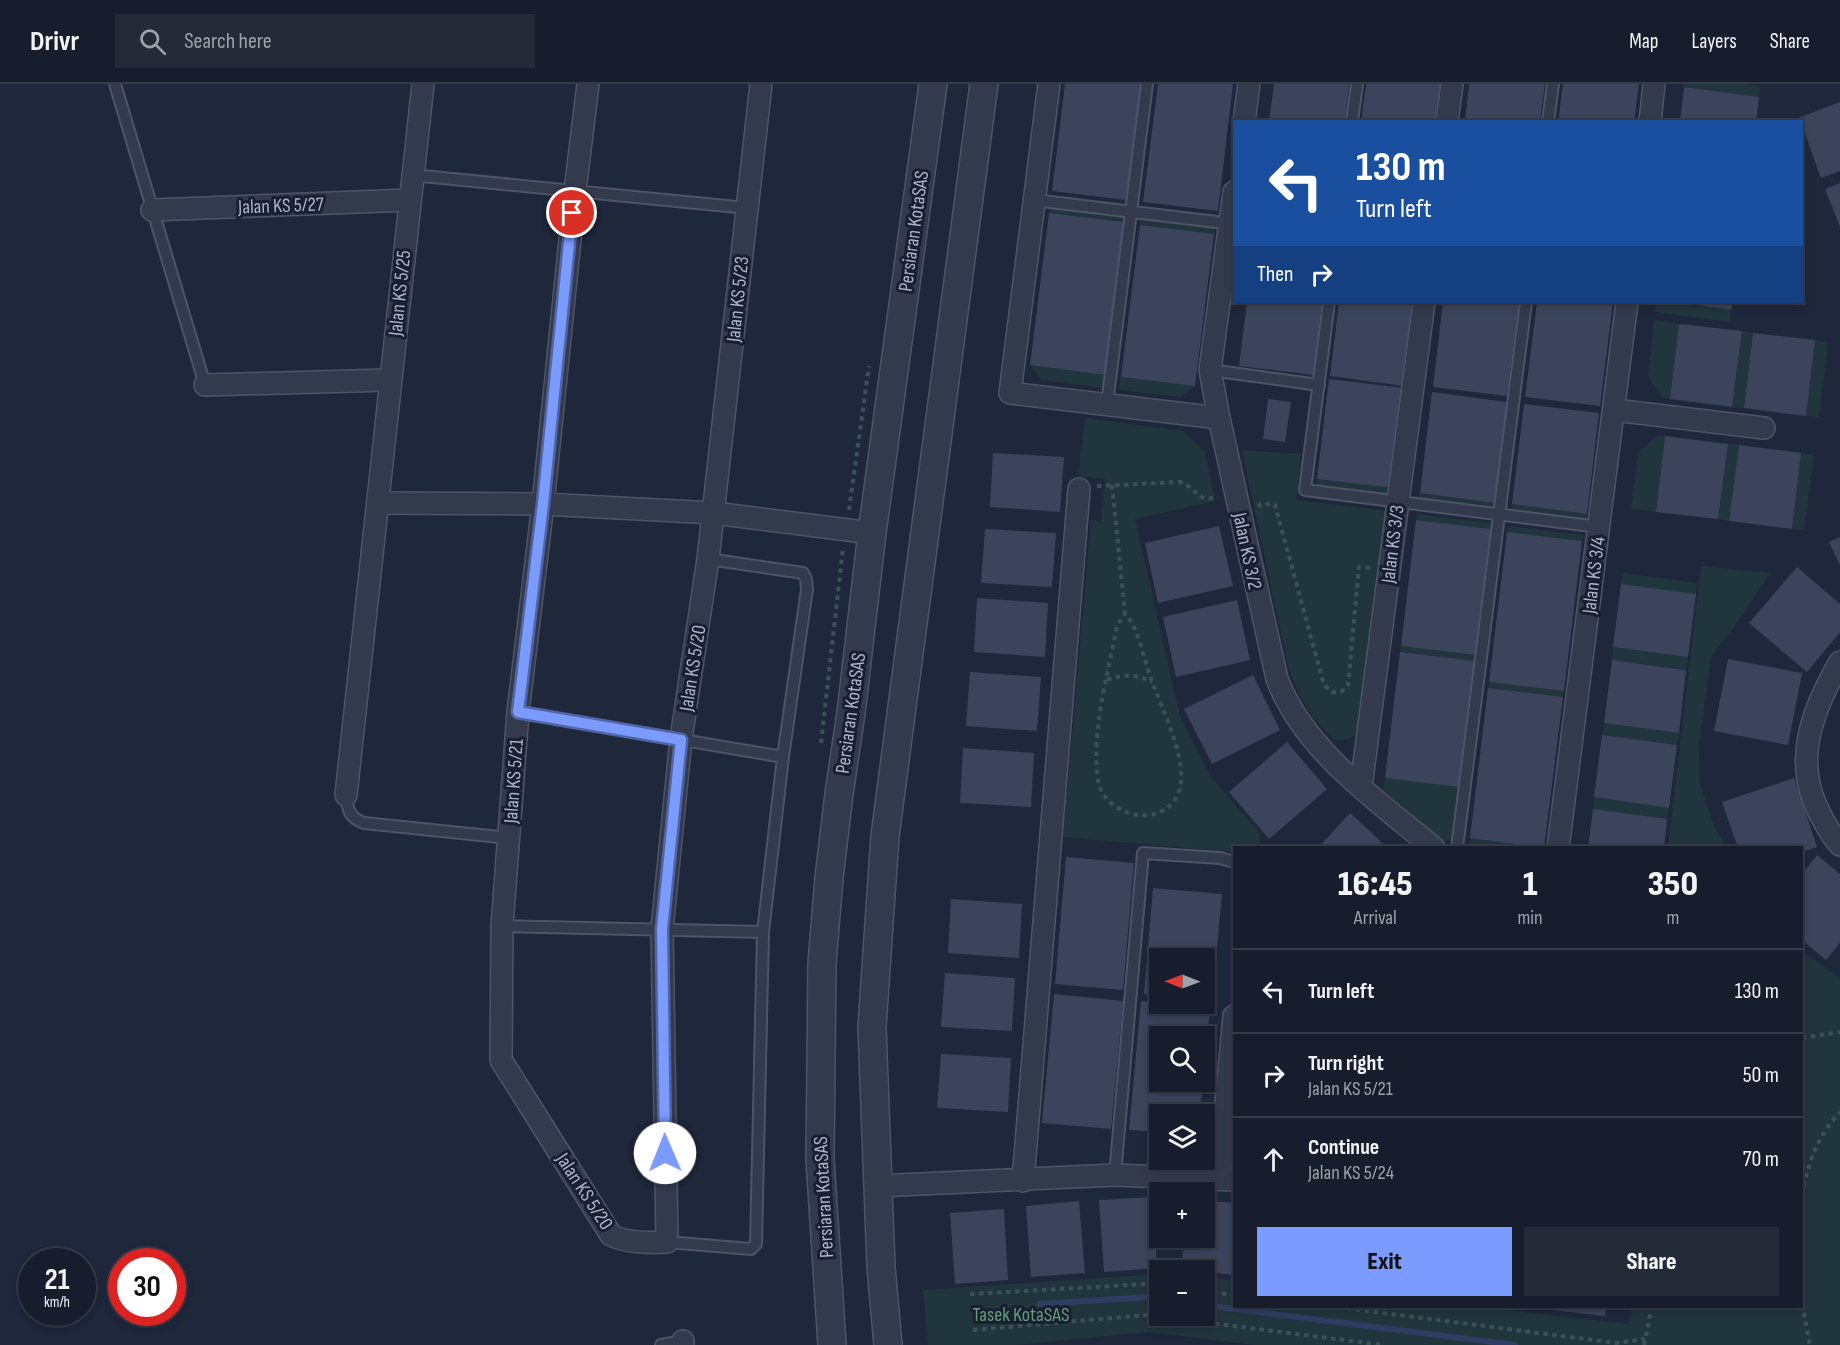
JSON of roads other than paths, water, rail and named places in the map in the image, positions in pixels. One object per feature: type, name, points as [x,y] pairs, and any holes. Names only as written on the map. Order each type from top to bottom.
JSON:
[{"type":"street","name":"Jalan KS 5/25","points":[[346,795],[379,503],[389,380],[423,84]]},
{"type":"street","name":"Jalan KS 5/21","points":[[501,1060],[502,926],[518,712],[543,504],[574,191],[588,84]]},
{"type":"street","name":"Jalan KS 5/23","points":[[714,513],[761,84]]},
{"type":"street","name":"Persiaran KotaSAS","points":[[832,1345],[820,1160],[822,963],[831,857],[933,84]]},
{"type":"street","points":[[888,1345],[881,1267],[872,1027],[885,836],[984,84]]},
{"type":"street","points":[[1049,84],[1010,393],[1219,418]]},
{"type":"street","points":[[1244,120],[1249,84]]},
{"type":"street","points":[[1447,120],[1452,84]]},
{"type":"street","points":[[1650,120],[1654,84]]},
{"type":"street","name":"Jalan KS 5/27","points":[[152,210],[410,200]]},
{"type":"street","name":"Jalan KS 3/2","points":[[1233,208],[1210,370],[1267,641],[1283,696],[1304,729],[1361,787],[1432,846]]},
{"type":"street","name":"Jalan KS 3/3","points":[[1361,787],[1424,303]]},
{"type":"street","name":"Jalan KS 3/4","points":[[1558,846],[1628,303]]},
{"type":"street","points":[[205,385],[389,380]]},
{"type":"street","points":[[1614,410],[1764,428]]},
{"type":"street","points":[[1023,1181],[1079,489]]},
{"type":"street","points":[[379,503],[543,504],[714,513],[872,533]]},
{"type":"street","name":"Jalan KS 5/20","points":[[501,1060],[611,1235],[619,1239],[667,1242],[662,929],[681,740],[714,513]]},
{"type":"street","points":[[1837,674],[1818,706],[1807,741],[1806,772],[1812,800],[1832,837],[1840,844]]},
{"type":"street","points":[[878,1186],[1115,1175],[1227,1179],[1233,1039]]},
{"type":"lane","points":[[115,84],[205,385]]},
{"type":"lane","points":[[1107,404],[1147,84]]},
{"type":"lane","points":[[1352,120],[1357,84]]},
{"type":"lane","points":[[1548,120],[1553,84]]},
{"type":"lane","points":[[412,175],[747,208]]},
{"type":"lane","points":[[1034,200],[1232,224]]},
{"type":"lane","points":[[1329,303],[1305,490],[1599,527]]},
{"type":"lane","points":[[1457,846],[1526,303]]},
{"type":"lane","points":[[1210,370],[1319,385]]},
{"type":"lane","points":[[667,1242],[751,1249],[756,1244],[763,932],[783,757],[807,589],[803,573],[708,559]]},
{"type":"lane","points":[[518,712],[783,757]]},
{"type":"lane","points":[[346,795],[348,809],[353,819],[364,823],[509,838]]},
{"type":"lane","points":[[1115,1175],[1143,853],[1221,858],[1233,862]]},
{"type":"lane","points":[[502,926],[763,932]]},
{"type":"lane","points":[[661,1345],[683,1343]]},
{"type":"waterway","points":[[1039,1304],[1149,1297]]},
{"type":"waterway","points":[[1215,1306],[1515,1345]]},
{"type":"park label","name":"Tasek KotaSAS","points":[[1021,1314]]}]
